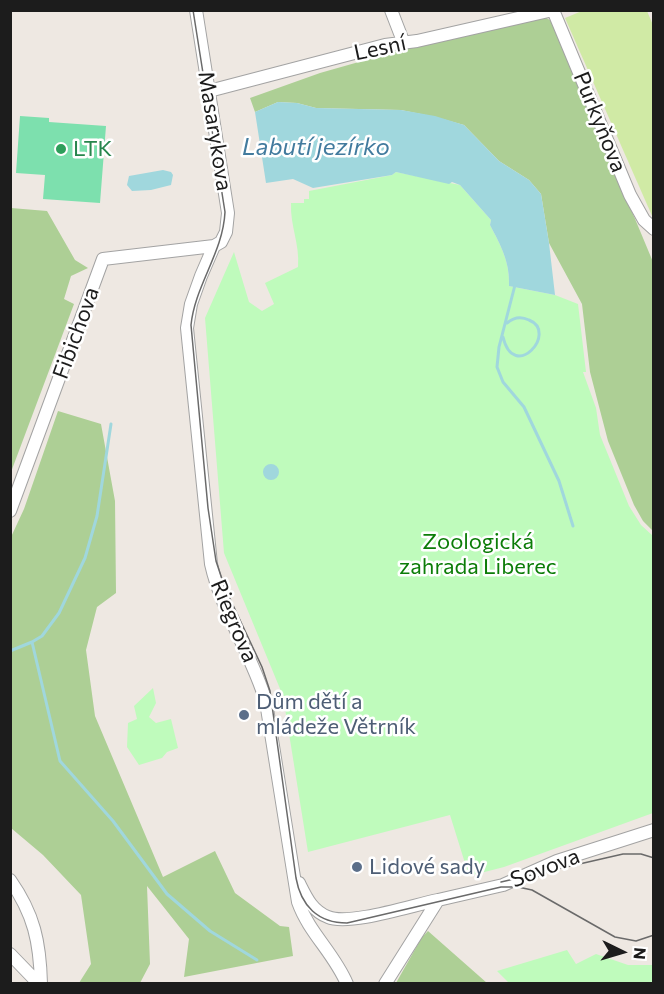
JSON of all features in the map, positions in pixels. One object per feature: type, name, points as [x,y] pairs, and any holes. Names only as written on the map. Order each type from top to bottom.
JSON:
[{"type":"street","name":"Masarykova","points":[[196,10],[228,213],[226,232],[221,242],[214,246]]},
{"type":"street","points":[[391,10],[403,41]]},
{"type":"street","name":"Lesní","points":[[209,91],[403,41],[417,41],[553,10]]},
{"type":"street","name":"Purkyňova","points":[[553,10],[630,195],[644,220],[654,229]]},
{"type":"street","name":"Fibichova","points":[[10,511],[103,260],[214,246]]},
{"type":"street","name":"Riegrova","points":[[214,246],[191,304],[187,328],[207,535],[214,579],[220,597],[260,679],[266,702],[293,871],[302,913],[339,964],[347,984]]},
{"type":"street","name":"Sovova","points":[[437,901],[503,885],[557,861],[654,830]]},
{"type":"street","points":[[293,871],[310,905],[331,918],[356,919],[437,901]]},
{"type":"street","points":[[10,880],[24,900],[36,929],[40,956],[40,984]]},
{"type":"street","points":[[385,984],[437,901]]},
{"type":"street","points":[[10,954],[40,984]]},
{"type":"green space","points":[[582,11],[647,11],[653,25],[653,218],[565,18]]},
{"type":"green space","points":[[543,16],[553,22],[653,262],[653,531],[643,521],[634,505],[608,441],[590,372],[582,304],[549,243],[541,194],[529,180],[499,161],[464,125],[401,110],[316,108],[297,103],[278,102],[255,112],[250,98],[320,73],[394,52]]},
{"type":"green space","name":"LTK","points":[[20,116],[49,118],[49,122],[106,126],[100,203],[43,199],[45,175],[16,173]]},
{"type":"green space","name":"Zoologická zahrada Liberec","points":[[396,172],[460,185],[491,220],[490,225],[506,262],[509,286],[555,295],[578,304],[586,372],[583,372],[596,408],[600,435],[629,506],[641,525],[653,536],[653,813],[504,867],[469,876],[450,815],[308,852],[283,696],[224,553],[205,318],[234,252],[249,302],[262,311],[274,304],[265,283],[298,267],[291,203],[304,203],[304,199],[309,199],[309,191],[392,175]]},
{"type":"green space","points":[[11,208],[47,211],[75,260],[88,268],[71,276],[64,299],[74,304],[11,472]]},
{"type":"green space","points":[[58,411],[101,424],[115,501],[116,593],[97,607],[86,650],[95,716],[163,877],[215,851],[235,893],[280,926],[289,927],[293,956],[184,977],[189,939],[147,886],[150,964],[140,983],[79,983],[91,964],[81,895],[43,855],[11,828],[11,537],[24,509]]},
{"type":"green space","points":[[153,688],[156,703],[149,717],[156,723],[171,719],[178,748],[167,752],[162,758],[139,765],[127,747],[128,723],[137,719],[134,706]]},
{"type":"green space","points":[[428,931],[487,983],[396,983],[422,937]]},
{"type":"green space","points":[[567,950],[576,964],[596,954],[628,965],[653,965],[653,983],[509,983],[497,971]]},
{"type":"water","name":"Labutí jezírko","points":[[278,102],[297,103],[316,108],[401,110],[435,116],[464,125],[499,161],[529,180],[541,194],[555,295],[509,286],[506,262],[490,225],[491,220],[460,185],[396,172],[392,175],[313,188],[293,179],[266,183],[255,112]]},
{"type":"water","points":[[163,170],[173,175],[171,185],[151,190],[132,191],[127,185],[129,176]]},
{"type":"water","points":[[271,464],[277,466],[279,472],[277,478],[271,480],[265,478],[263,472],[265,466]]},
{"type":"waterway","points":[[515,285],[499,347],[497,367],[503,382],[524,407],[559,481],[573,526]]},
{"type":"waterway","points":[[503,337],[509,350],[516,355],[524,355],[537,343],[539,334],[537,326],[529,320],[518,318],[507,323]]},
{"type":"waterway","points":[[111,424],[97,516],[85,558],[59,613],[42,636],[32,642],[60,761],[113,821],[167,894],[210,931],[257,960]]},
{"type":"waterway","points":[[10,651],[32,642]]},
{"type":"tram line","points":[[193,10],[225,212],[219,241],[198,296],[191,325],[208,508],[216,561],[225,588],[262,667],[270,691],[296,878],[302,897],[312,911],[319,916],[347,923],[501,887],[518,887],[532,890],[615,937],[636,941],[654,935]]},
{"type":"tram line","points":[[501,882],[623,854],[641,854],[654,858]]},
{"type":"place","name":"LTK","points":[[61,149]]},
{"type":"place","name":"Dům dětí a mládeže Větrník","points":[[244,715]]},
{"type":"place","name":"Lidové sady","points":[[357,867]]}]
